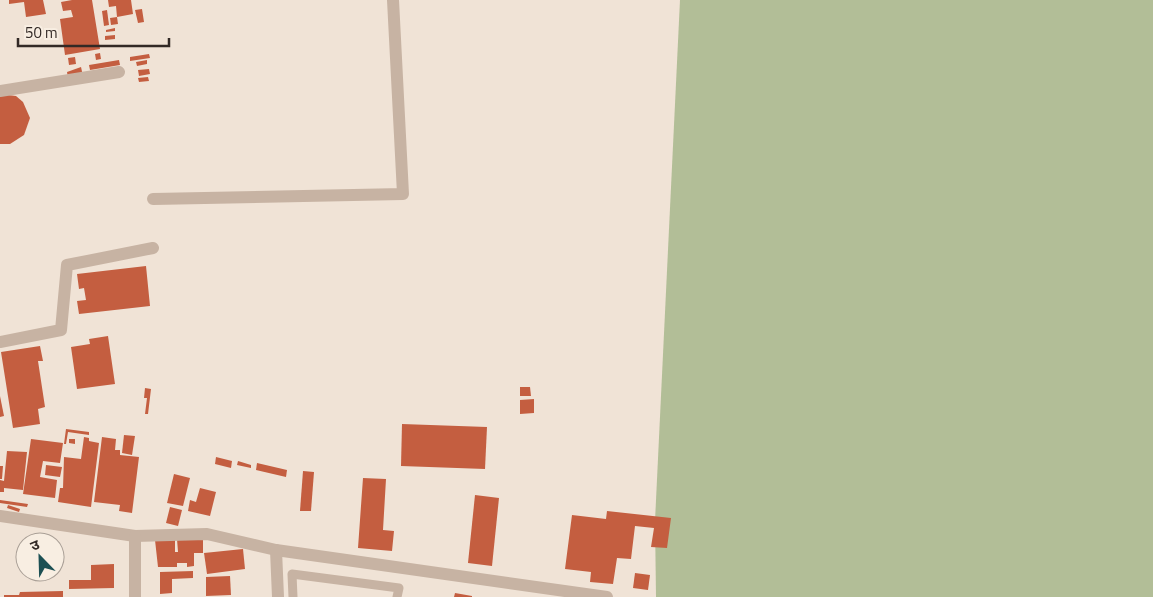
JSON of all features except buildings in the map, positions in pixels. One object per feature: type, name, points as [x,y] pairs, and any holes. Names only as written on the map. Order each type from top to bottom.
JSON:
[{"type":"street","points":[[153,199],[403,194],[393,0]]},
{"type":"street","points":[[0,90],[119,72]]},
{"type":"street","points":[[0,342],[61,330],[67,265],[153,248]]},
{"type":"street","points":[[0,516],[135,536],[207,534],[276,550],[607,597]]},
{"type":"street","points":[[135,536],[135,597]]},
{"type":"street","points":[[276,550],[278,597]]},
{"type":"lane","points":[[293,597],[292,574],[399,588],[397,597]]},
{"type":"green space","points":[[680,0],[1153,0],[1153,597],[656,597],[655,521]]}]
